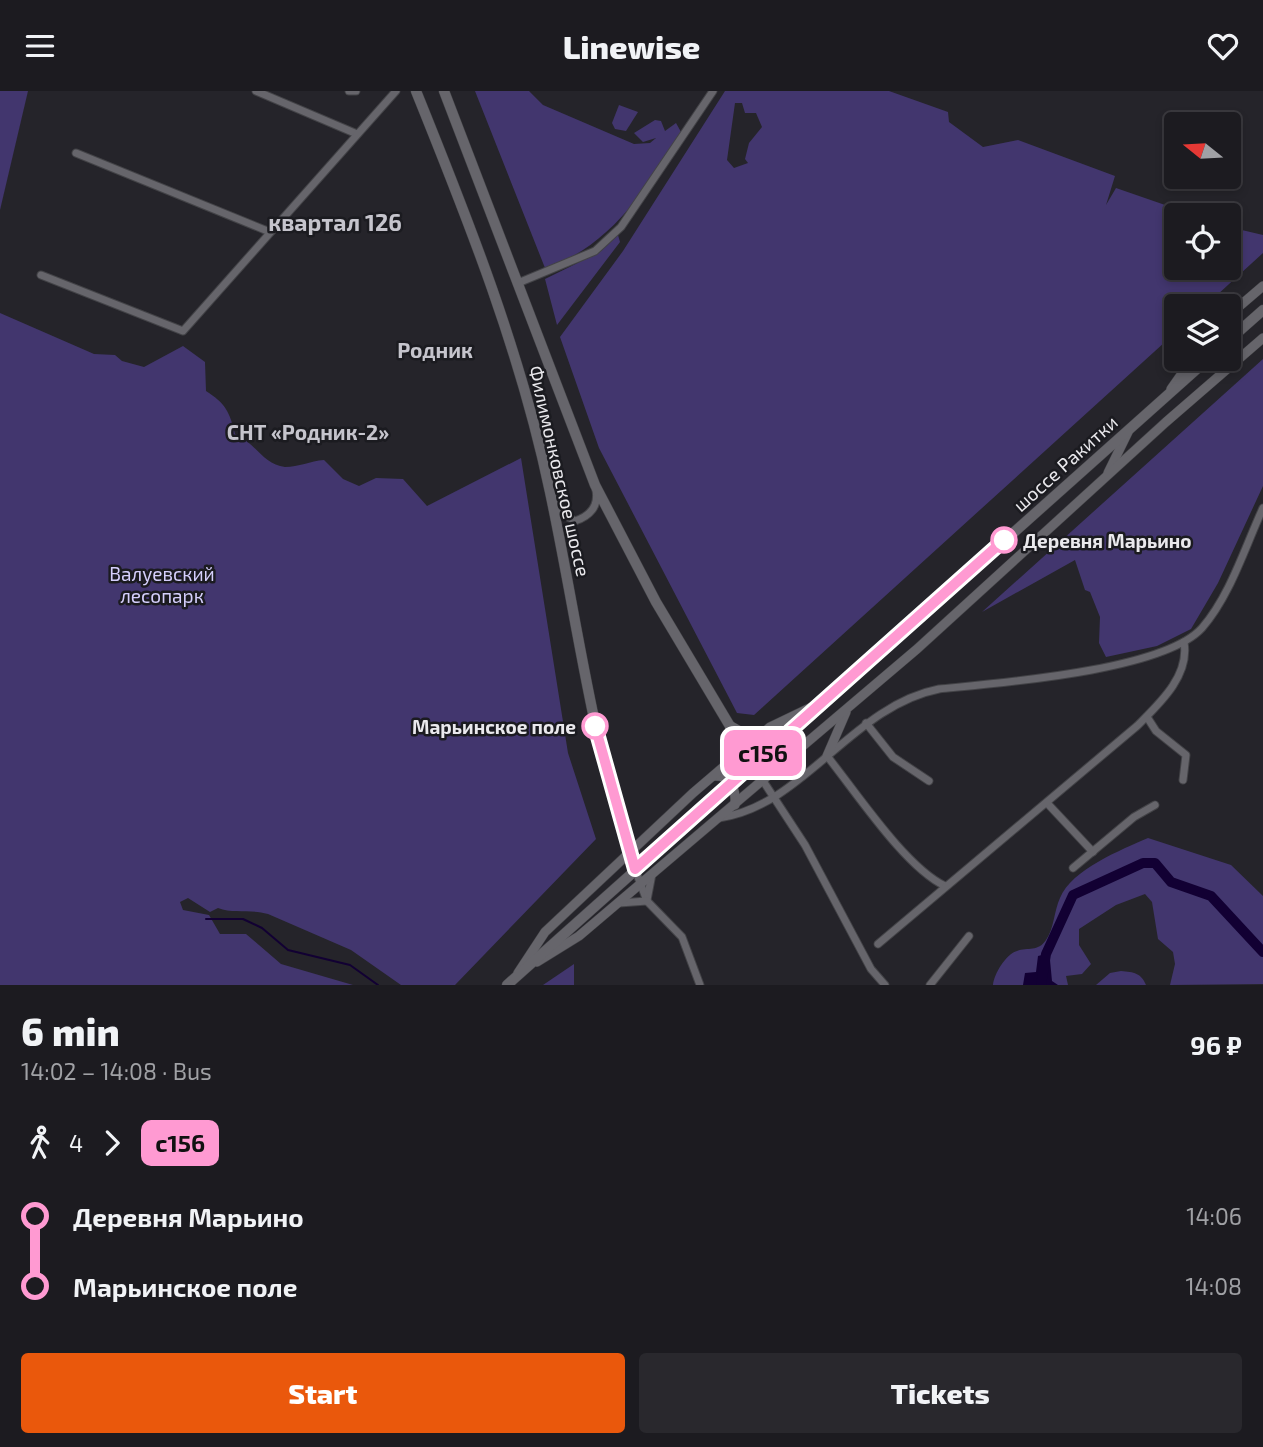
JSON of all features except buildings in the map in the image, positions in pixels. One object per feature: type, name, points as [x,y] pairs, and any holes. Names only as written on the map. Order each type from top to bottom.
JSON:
[{"type":"main road","name":"Филимонковское шоссе","points":[[416,91],[479,248],[521,371],[550,491],[594,723],[635,869]]},
{"type":"main road","name":"Филимонковское шоссе","points":[[444,91],[595,485],[656,602],[752,763]]},
{"type":"main road","points":[[1241,329],[1263,310]]},
{"type":"main road","name":"шоссе Ракитки","points":[[507,985],[752,763],[1194,371]]},
{"type":"street","points":[[256,91],[357,134]]},
{"type":"street","points":[[349,91],[356,91]]},
{"type":"street","points":[[518,283],[595,251],[621,227],[713,91]]},
{"type":"street","points":[[41,275],[183,331],[391,92]]},
{"type":"street","points":[[76,153],[270,232]]},
{"type":"street","points":[[1241,305],[1263,286]]},
{"type":"street","points":[[518,973],[579,936],[848,709],[1263,338]]},
{"type":"street","points":[[1164,398],[1183,371]]},
{"type":"street","points":[[1105,478],[1129,429]]},
{"type":"street","points":[[550,491],[561,513],[575,521],[590,513],[596,505],[595,485]]},
{"type":"street","points":[[719,818],[735,817],[773,797],[866,723],[901,701],[926,691],[1106,667],[1164,653],[1184,642],[1202,627],[1223,594],[1263,508]]},
{"type":"street","points":[[878,944],[1147,717],[1176,680],[1184,663],[1184,642]]},
{"type":"street","points":[[518,973],[545,932],[743,749],[761,734],[822,702]]},
{"type":"street","points":[[827,756],[848,709]]},
{"type":"street","points":[[1147,717],[1156,731],[1186,755],[1183,780]]},
{"type":"street","points":[[866,723],[893,757],[929,781]]},
{"type":"street","points":[[728,724],[747,735],[761,734]]},
{"type":"street","points":[[827,756],[901,848],[931,879],[945,886]]},
{"type":"street","name":"Филимонковское шоссе","points":[[752,763],[804,845],[871,969],[884,985]]},
{"type":"street","points":[[714,776],[724,777],[731,782],[735,804]]},
{"type":"street","points":[[1048,803],[1093,852]]},
{"type":"street","points":[[1073,868],[1134,817],[1156,805]]},
{"type":"street","points":[[635,869],[641,873],[653,874]]},
{"type":"street","points":[[635,869],[647,901],[678,930],[700,985]]},
{"type":"street","points":[[647,901],[653,874]]},
{"type":"street","points":[[619,903],[647,901]]},
{"type":"street","points":[[930,985],[969,936]]},
{"type":"green space","points":[[0,91],[28,91],[0,210]]},
{"type":"green space","points":[[475,91],[529,91],[543,105],[634,144],[650,143],[656,138],[643,142],[634,133],[655,120],[661,121],[665,131],[676,123],[681,132],[641,194],[608,231],[568,259],[545,268]]},
{"type":"green space","points":[[725,91],[889,91],[948,112],[949,122],[983,147],[1018,140],[1115,176],[1106,205],[1116,188],[1164,205],[1164,280],[1233,280],[1218,294],[1164,294],[1164,343],[754,715],[737,713],[599,448],[560,337],[623,251]],"holes":[[[735,103],[742,103],[745,113],[756,113],[762,127],[749,143],[745,159],[748,163],[734,168],[727,160]]]},
{"type":"green space","points":[[619,105],[638,112],[626,131],[615,129],[612,123]]},
{"type":"green space","points":[[1241,230],[1263,235],[1263,253],[1241,273]]},
{"type":"green space","points":[[618,235],[620,242],[557,325],[545,279],[600,252]]},
{"type":"green space","name":"Валуевский лесопарк","points":[[0,313],[94,354],[115,355],[122,361],[144,367],[183,346],[205,362],[206,391],[226,409],[235,434],[277,465],[290,467],[324,460],[343,479],[359,486],[376,478],[403,479],[427,506],[521,458],[568,753],[596,839],[455,985],[401,985],[351,950],[268,914],[218,908],[210,912],[188,898],[180,902],[183,910],[209,915],[220,934],[246,934],[281,964],[353,985],[0,985]]},
{"type":"green space","points":[[1263,359],[1263,486],[1218,583],[1191,629],[1157,646],[1106,657],[1099,643],[1100,617],[1090,592],[1085,590],[1075,560],[982,612]]},
{"type":"green space","points":[[1148,838],[1231,865],[1263,896],[1263,984],[1170,985],[1175,964],[1173,952],[1158,939],[1152,902],[1145,894],[1116,905],[1079,929],[1079,945],[1091,964],[1082,974],[1066,976],[1068,985],[993,985],[998,970],[1009,956],[1043,944],[1051,931],[1060,898],[1075,878],[1098,862]]},
{"type":"green space","points":[[574,964],[574,985],[543,985]]},
{"type":"green space","points":[[1121,971],[1136,974],[1146,985],[1096,985],[1110,973]]},
{"type":"shaded area","points":[[1046,954],[1050,960],[1052,981],[1058,985],[1023,985],[1025,973],[1036,972],[1038,956]]},
{"type":"waterway","points":[[1041,985],[1046,954],[1073,895],[1143,863],[1155,863],[1171,882],[1211,896],[1263,952]]},
{"type":"waterway","points":[[206,919],[243,919],[262,928],[288,950],[350,965],[378,985]]},
{"type":"bus line","name":"с156","points":[[595,726],[635,869],[1004,540]]},
{"type":"place","name":"Деревня Марьино","points":[[1004,540]]},
{"type":"place","name":"Марьинское поле","points":[[595,726]]},
{"type":"district","name":"квартал 126","points":[[335,222]]},
{"type":"district","name":"Родник","points":[[435,349]]},
{"type":"district","name":"СНТ «Родник-2»","points":[[308,431]]}]
